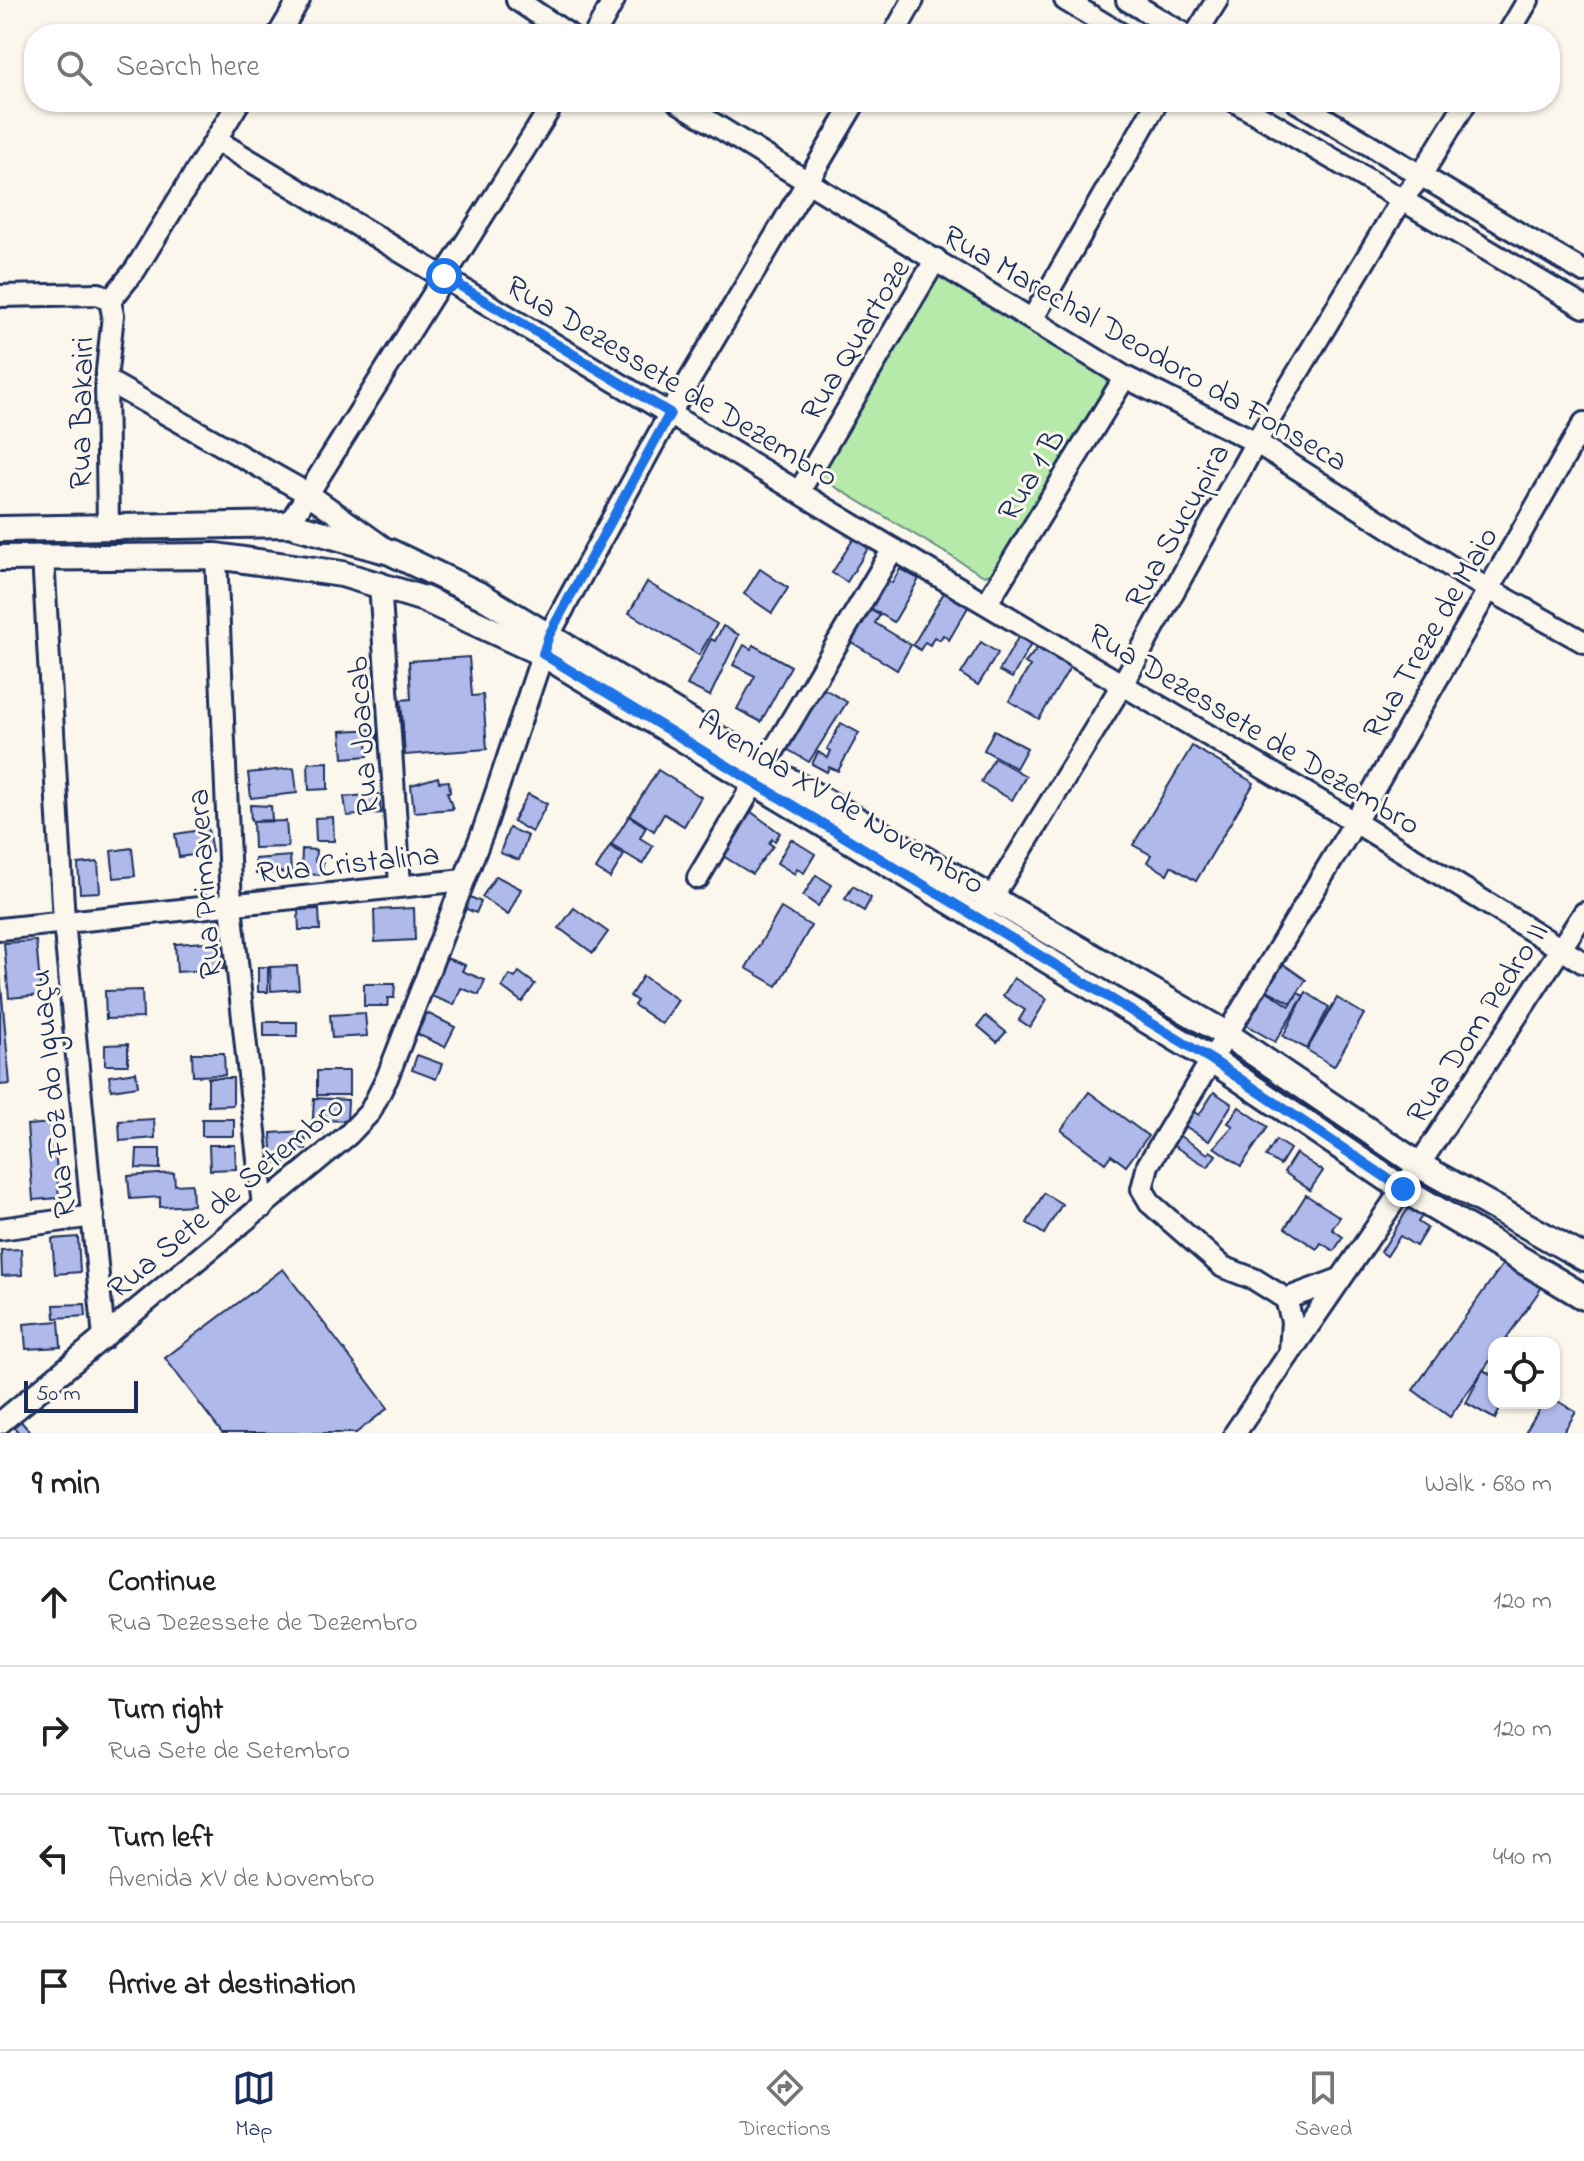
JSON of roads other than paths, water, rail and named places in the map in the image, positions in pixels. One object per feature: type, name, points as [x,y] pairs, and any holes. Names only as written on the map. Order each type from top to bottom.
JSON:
[{"type":"main road","name":"Avenida XV de Novembro","points":[[0,529],[289,524],[390,552],[482,596],[546,645],[756,774],[977,921],[1212,1060],[1403,1189],[1584,1297]]},
{"type":"main road","name":"Avenida XV de Novembro","points":[[0,558],[216,556],[380,583],[546,645]]},
{"type":"main road","name":"Avenida XV de Novembro","points":[[756,774],[993,897],[1226,1034],[1419,1165],[1584,1258]]},
{"type":"street","points":[[285,24],[299,0]]},
{"type":"street","points":[[517,0],[553,24]]},
{"type":"street","points":[[601,24],[614,0]]},
{"type":"street","points":[[900,24],[913,0]]},
{"type":"street","points":[[1065,0],[1105,24]]},
{"type":"street","points":[[1127,0],[1167,24]]},
{"type":"street","points":[[1202,24],[1217,0]]},
{"type":"street","points":[[1514,24],[1528,0]]},
{"type":"street","name":"Rua Bakairi","points":[[108,527],[106,380],[113,315],[105,297],[135,270],[233,112]]},
{"type":"street","points":[[289,524],[548,112]]},
{"type":"street","name":"Rua Marechal Deodoro da Fonseca","points":[[694,112],[1125,377],[1256,442],[1487,587],[1584,642]]},
{"type":"street","name":"Rua Sete de Setembro","points":[[0,1423],[263,1207],[348,1135],[370,1112],[387,1078],[464,880],[546,645],[670,413],[849,112]]},
{"type":"street","points":[[1033,318],[1151,112]]},
{"type":"street","points":[[1253,112],[1584,307]]},
{"type":"street","points":[[1313,112],[1584,272]]},
{"type":"street","name":"Rua Sucupira","points":[[977,921],[1122,685],[1256,442],[1402,199],[1420,177],[1460,112]]},
{"type":"street","name":"Rua Dezessete de Dezembro","points":[[216,140],[800,490],[893,549],[1355,822],[1584,963]]},
{"type":"street","name":"Rua Quartoze","points":[[800,490],[936,259]]},
{"type":"street","points":[[0,296],[105,297]]},
{"type":"street","name":"Rua 1 B","points":[[987,603],[1125,377]]},
{"type":"street","points":[[106,380],[310,495],[390,552]]},
{"type":"street","name":"Rua Treze de Maio","points":[[1286,1299],[1254,1279],[1223,1267],[1151,1204],[1142,1189],[1148,1165],[1355,822],[1487,587],[1584,423]]},
{"type":"street","points":[[698,878],[756,774],[893,549]]},
{"type":"street","name":"Rua Primavera","points":[[216,556],[231,905],[263,1207]]},
{"type":"street","name":"Rua Foz do Iguaçu","points":[[43,557],[64,921],[104,1338]]},
{"type":"street","name":"Rua Joacab","points":[[380,583],[400,885]]},
{"type":"street","name":"Rua Cristalina","points":[[0,929],[464,880]]},
{"type":"street","name":"Rua Dom Pedro II","points":[[1403,1189],[1584,913]]},
{"type":"street","points":[[1235,1433],[1403,1189]]},
{"type":"street","points":[[0,1229],[93,1216]]},
{"type":"street","points":[[1290,1352],[1292,1321],[1286,1299],[1340,1279]]}]
